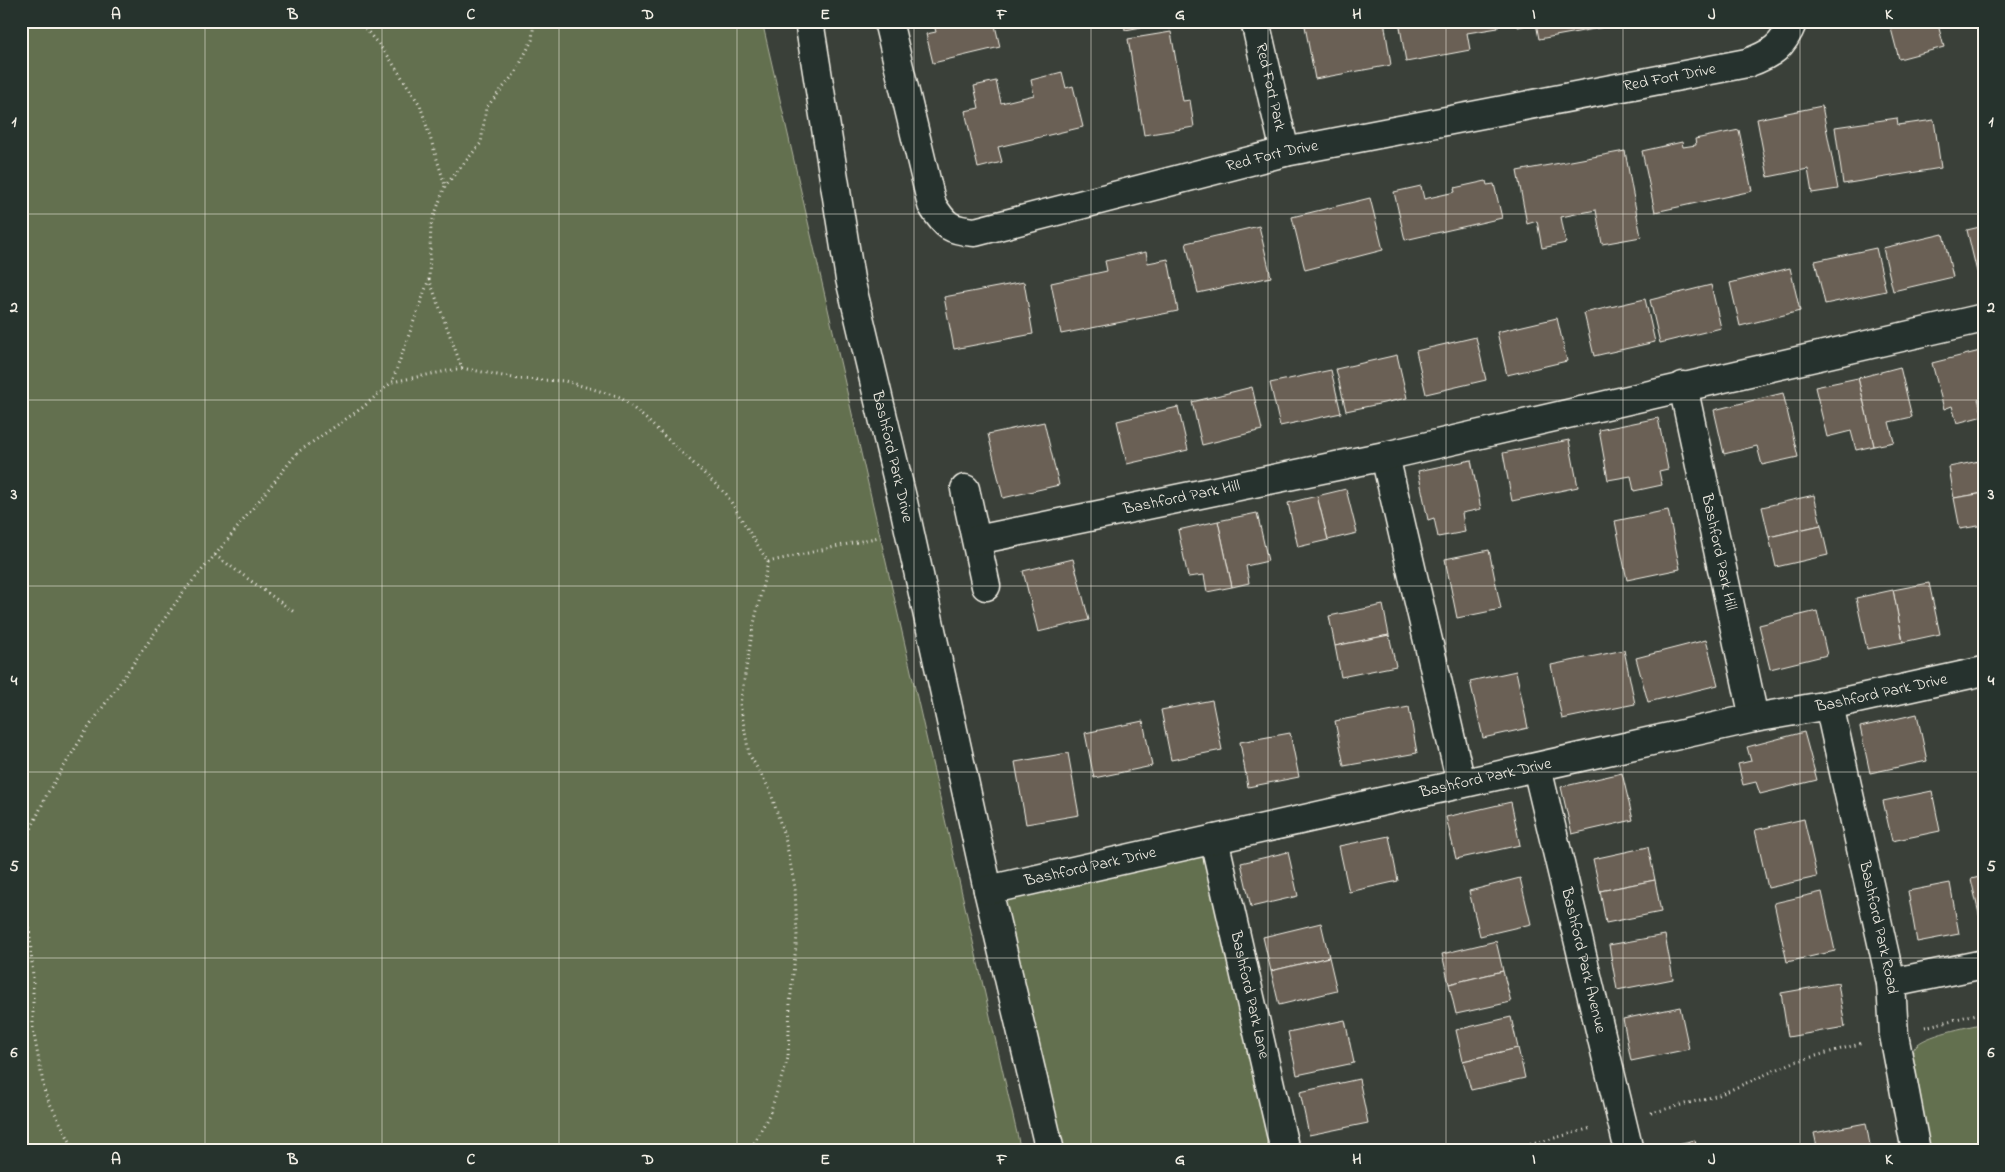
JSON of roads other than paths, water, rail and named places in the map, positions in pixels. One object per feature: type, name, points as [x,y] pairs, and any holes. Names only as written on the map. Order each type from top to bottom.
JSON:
[{"type":"street","name":"Bashford Park Drive","points":[[809,21],[850,279],[910,534],[988,890],[1050,1151]]},
{"type":"street","name":"Red Fort Drive","points":[[888,21],[932,205],[942,221],[959,230],[975,232],[1285,152],[1747,63],[1766,56],[1779,46],[1790,31],[1794,21]]},
{"type":"street","name":"Red Fort Park","points":[[1255,21],[1285,152]]},
{"type":"street","name":"Bashford Park Hill","points":[[978,540],[1385,456],[1984,318]]},
{"type":"street","name":"Bashford Park Hill","points":[[1683,386],[1754,718]]},
{"type":"street","points":[[1385,456],[1461,783]]},
{"type":"street","points":[[965,489],[978,540],[986,586]]},
{"type":"street","name":"Bashford Park Drive","points":[[988,890],[1754,718],[1829,705],[1984,671]]},
{"type":"street","name":"Bashford Park Road","points":[[1829,705],[1890,983],[1894,1035],[1916,1151]]},
{"type":"street","name":"Bashford Park Avenue","points":[[1537,768],[1629,1151]]},
{"type":"street","name":"Bashford Park Lane","points":[[1214,838],[1285,1151]]},
{"type":"street","points":[[1890,983],[1984,964]]}]
